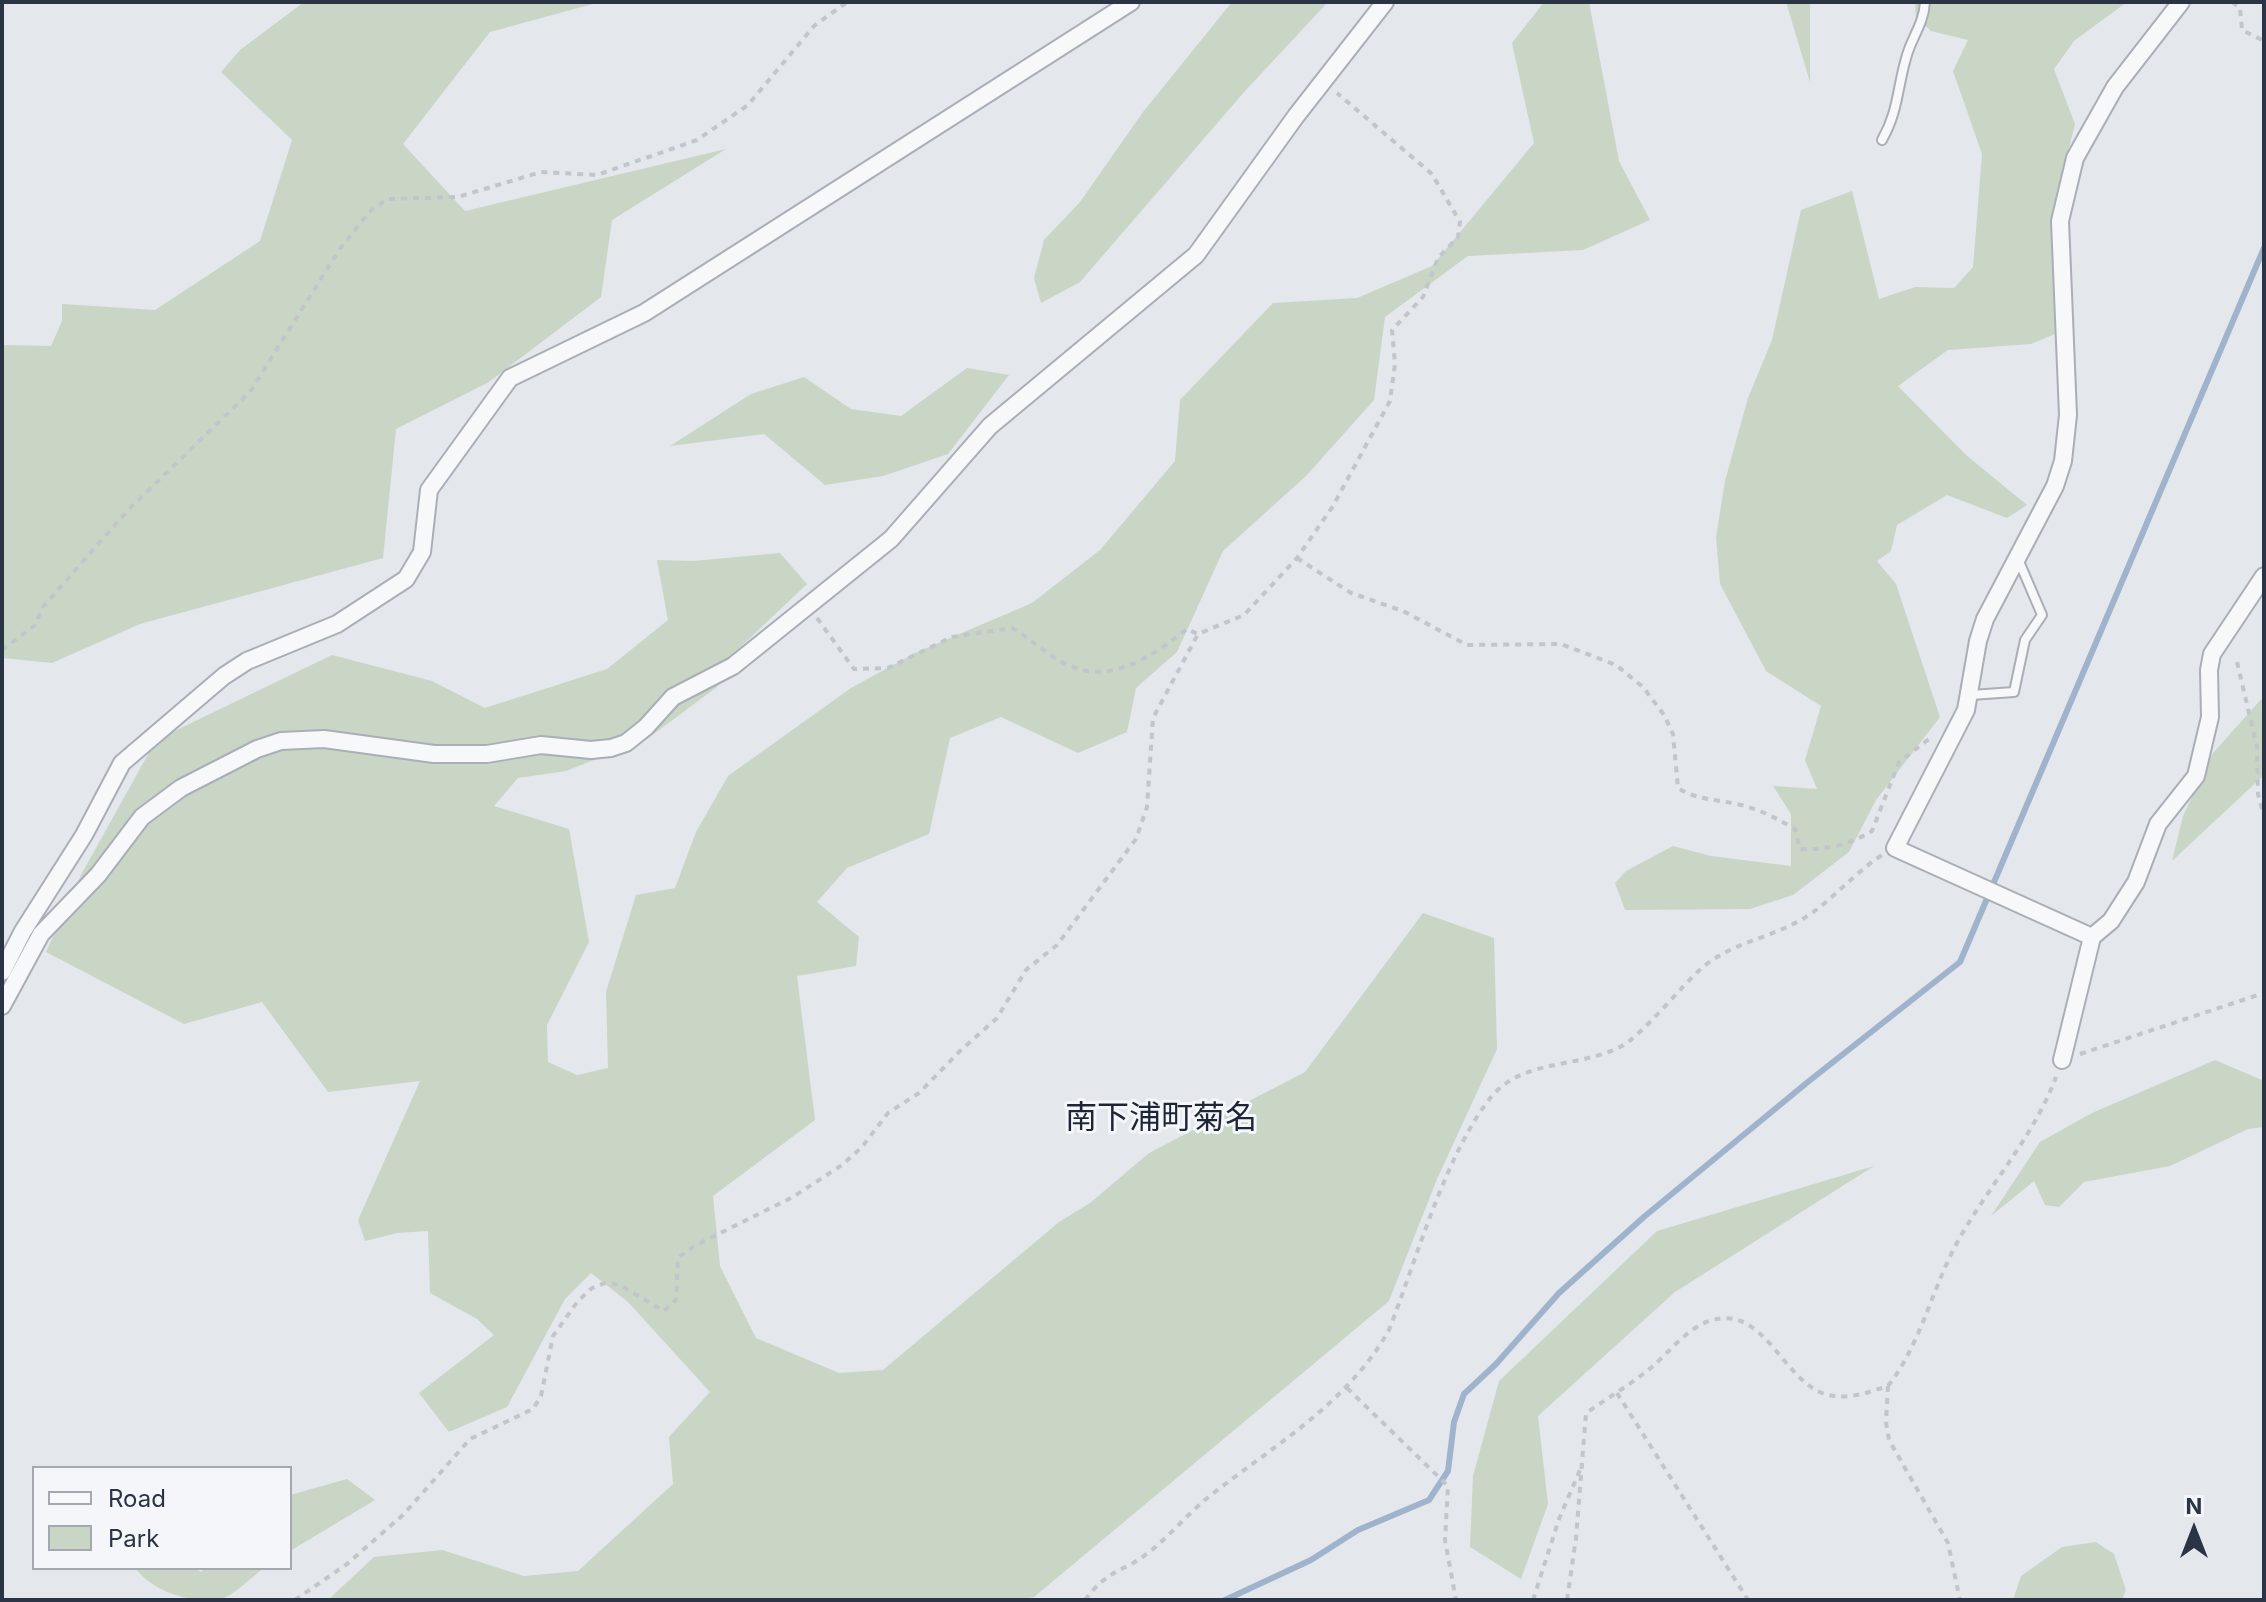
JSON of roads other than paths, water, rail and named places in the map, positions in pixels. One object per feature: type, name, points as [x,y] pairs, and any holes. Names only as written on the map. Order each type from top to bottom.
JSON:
[{"type":"street","points":[[2,972],[23,931],[84,835],[122,763],[224,676],[247,661],[337,624],[406,579],[422,552],[429,490],[510,378],[644,313],[1131,2]]},
{"type":"street","points":[[2,1006],[41,934],[98,875],[142,817],[181,788],[257,749],[281,741],[324,739],[434,754],[487,754],[541,745],[591,750],[611,748],[626,743],[646,727],[673,697],[733,666],[891,539],[990,426],[1196,255],[1385,2]]},
{"type":"street","points":[[2092,937],[1895,848],[1960,723],[1971,695],[1981,630],[2055,486],[2068,435],[2065,261],[2060,221],[2063,198],[2075,158],[2115,87],[2181,2]]},
{"type":"street","points":[[2062,1060],[2092,937],[2111,921],[2136,882],[2158,824],[2196,776],[2210,717],[2209,670],[2212,654],[2264,576]]},
{"type":"lane","points":[[1882,140],[1895,117],[1907,54],[1920,28],[1925,2]]},
{"type":"lane","points":[[1971,695],[2014,692],[2025,640],[2042,615],[2017,558]]},
{"type":"waterway","points":[[1225,1600],[1311,1560],[1358,1530],[1429,1500],[1448,1471],[1454,1422],[1464,1394],[1496,1364],[1559,1293],[1645,1216],[1960,962],[2264,248]]},
{"type":"district","name":"南下浦町菊名","points":[[1161,1118]]}]
